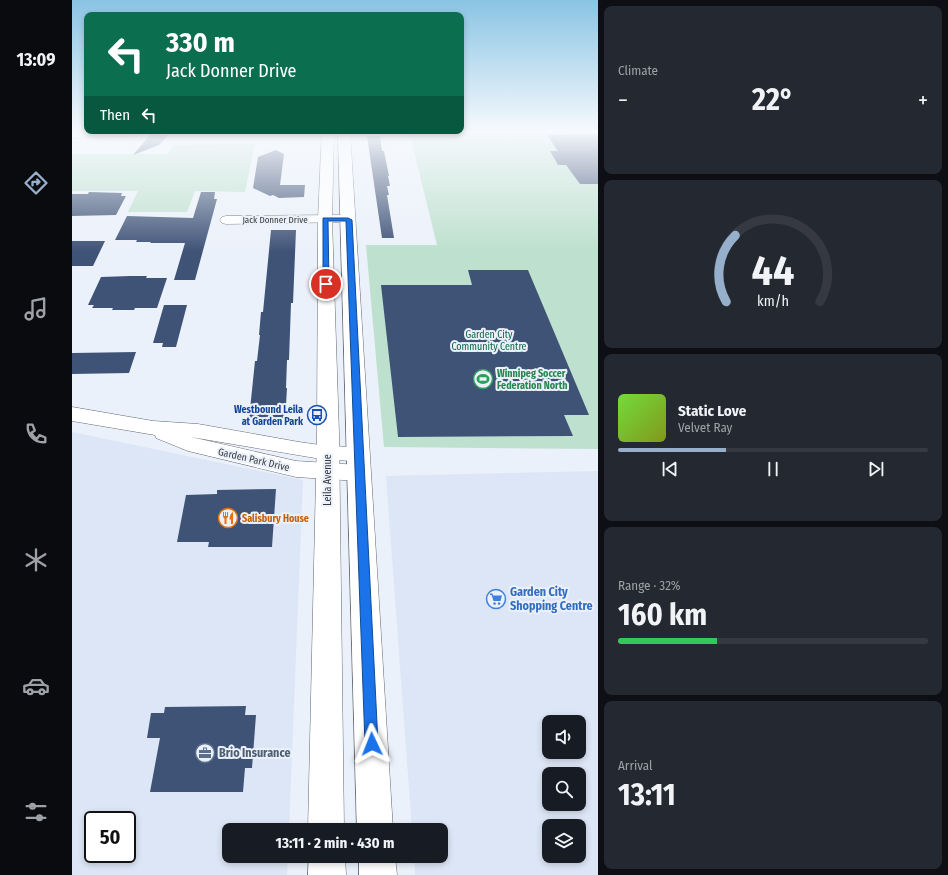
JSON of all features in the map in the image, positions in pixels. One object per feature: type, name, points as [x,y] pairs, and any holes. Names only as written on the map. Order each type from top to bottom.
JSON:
[{"type":"main road","name":"Leila Avenue","points":[[326,823],[327,462],[325,220],[327,171]]},
{"type":"main road","points":[[346,171],[375,823]]},
{"type":"main road","points":[[327,863],[327,875]]},
{"type":"main road","points":[[377,863],[378,875]]},
{"type":"street","name":"Jack Donner Drive","points":[[226,220],[348,220]]},
{"type":"street","name":"Garden Park Drive","points":[[72,414],[153,428],[188,444],[296,468],[327,462],[358,463]]},
{"type":"shaded area","points":[[72,432],[303,480],[289,823],[222,823],[222,863],[288,863],[287,875],[72,875]]},
{"type":"shaded area","name":"Garden City Shopping Centre","points":[[598,471],[598,875],[415,875],[414,863],[448,863],[448,823],[411,823],[386,476]]},
{"type":"green space","points":[[72,171],[249,171],[245,192],[195,191],[187,212],[128,212],[138,191],[72,191]]},
{"type":"green space","name":"Garden City Community Centre","points":[[419,171],[598,171],[598,449],[384,447],[366,245],[437,245]]},
{"type":"building","points":[[256,171],[282,171],[280,185],[305,185],[304,197],[279,198],[273,195],[270,196],[253,188]]},
{"type":"building","points":[[372,171],[388,171],[389,176],[390,186],[387,186],[389,195],[387,195],[394,238],[382,238]]},
{"type":"building","points":[[570,171],[598,171],[598,184],[580,184]]},
{"type":"building","points":[[89,192],[122,193],[121,196],[126,196],[116,215],[72,216],[72,194],[88,194]]},
{"type":"building","points":[[201,192],[215,192],[214,199],[217,199],[195,280],[174,280],[185,243],[150,243],[151,242],[136,242],[137,240],[115,240],[127,216],[193,218]]},
{"type":"building","points":[[271,230],[296,230],[293,303],[291,303],[289,360],[287,360],[285,422],[266,422],[267,418],[249,419],[255,361],[257,361],[260,335],[261,312],[263,312]]},
{"type":"building","points":[[72,241],[105,241],[93,266],[72,266]]},
{"type":"building","name":"Winnipeg Soccer Federation North","points":[[468,270],[528,270],[589,415],[564,415],[573,436],[398,437],[381,285],[472,285]]},
{"type":"building","points":[[130,276],[167,278],[157,308],[112,310],[113,308],[92,308],[94,305],[88,305],[101,277]]},
{"type":"building","points":[[164,305],[187,305],[176,347],[162,347],[163,343],[153,343]]},
{"type":"building","points":[[136,352],[129,373],[72,374],[72,353]]},
{"type":"building","name":"Salisbury House","points":[[276,489],[272,547],[208,547],[209,542],[177,542],[186,495],[217,494],[217,490]]},
{"type":"building","name":"Brio Insurance","points":[[246,706],[245,715],[256,715],[252,768],[245,768],[243,792],[150,792],[160,738],[147,738],[151,713],[164,713],[165,707]]},
{"type":"place","name":"Winnipeg Soccer Federation North","points":[[483,379]]},
{"type":"place","name":"Westbound Leila at Garden Park","points":[[317,415]]},
{"type":"place","name":"Salisbury House","points":[[228,518]]},
{"type":"place","name":"Garden City Shopping Centre","points":[[496,599]]},
{"type":"place","name":"Brio Insurance","points":[[205,753]]},
{"type":"route","points":[[326,284],[325,220],[348,220],[372,744]]}]
